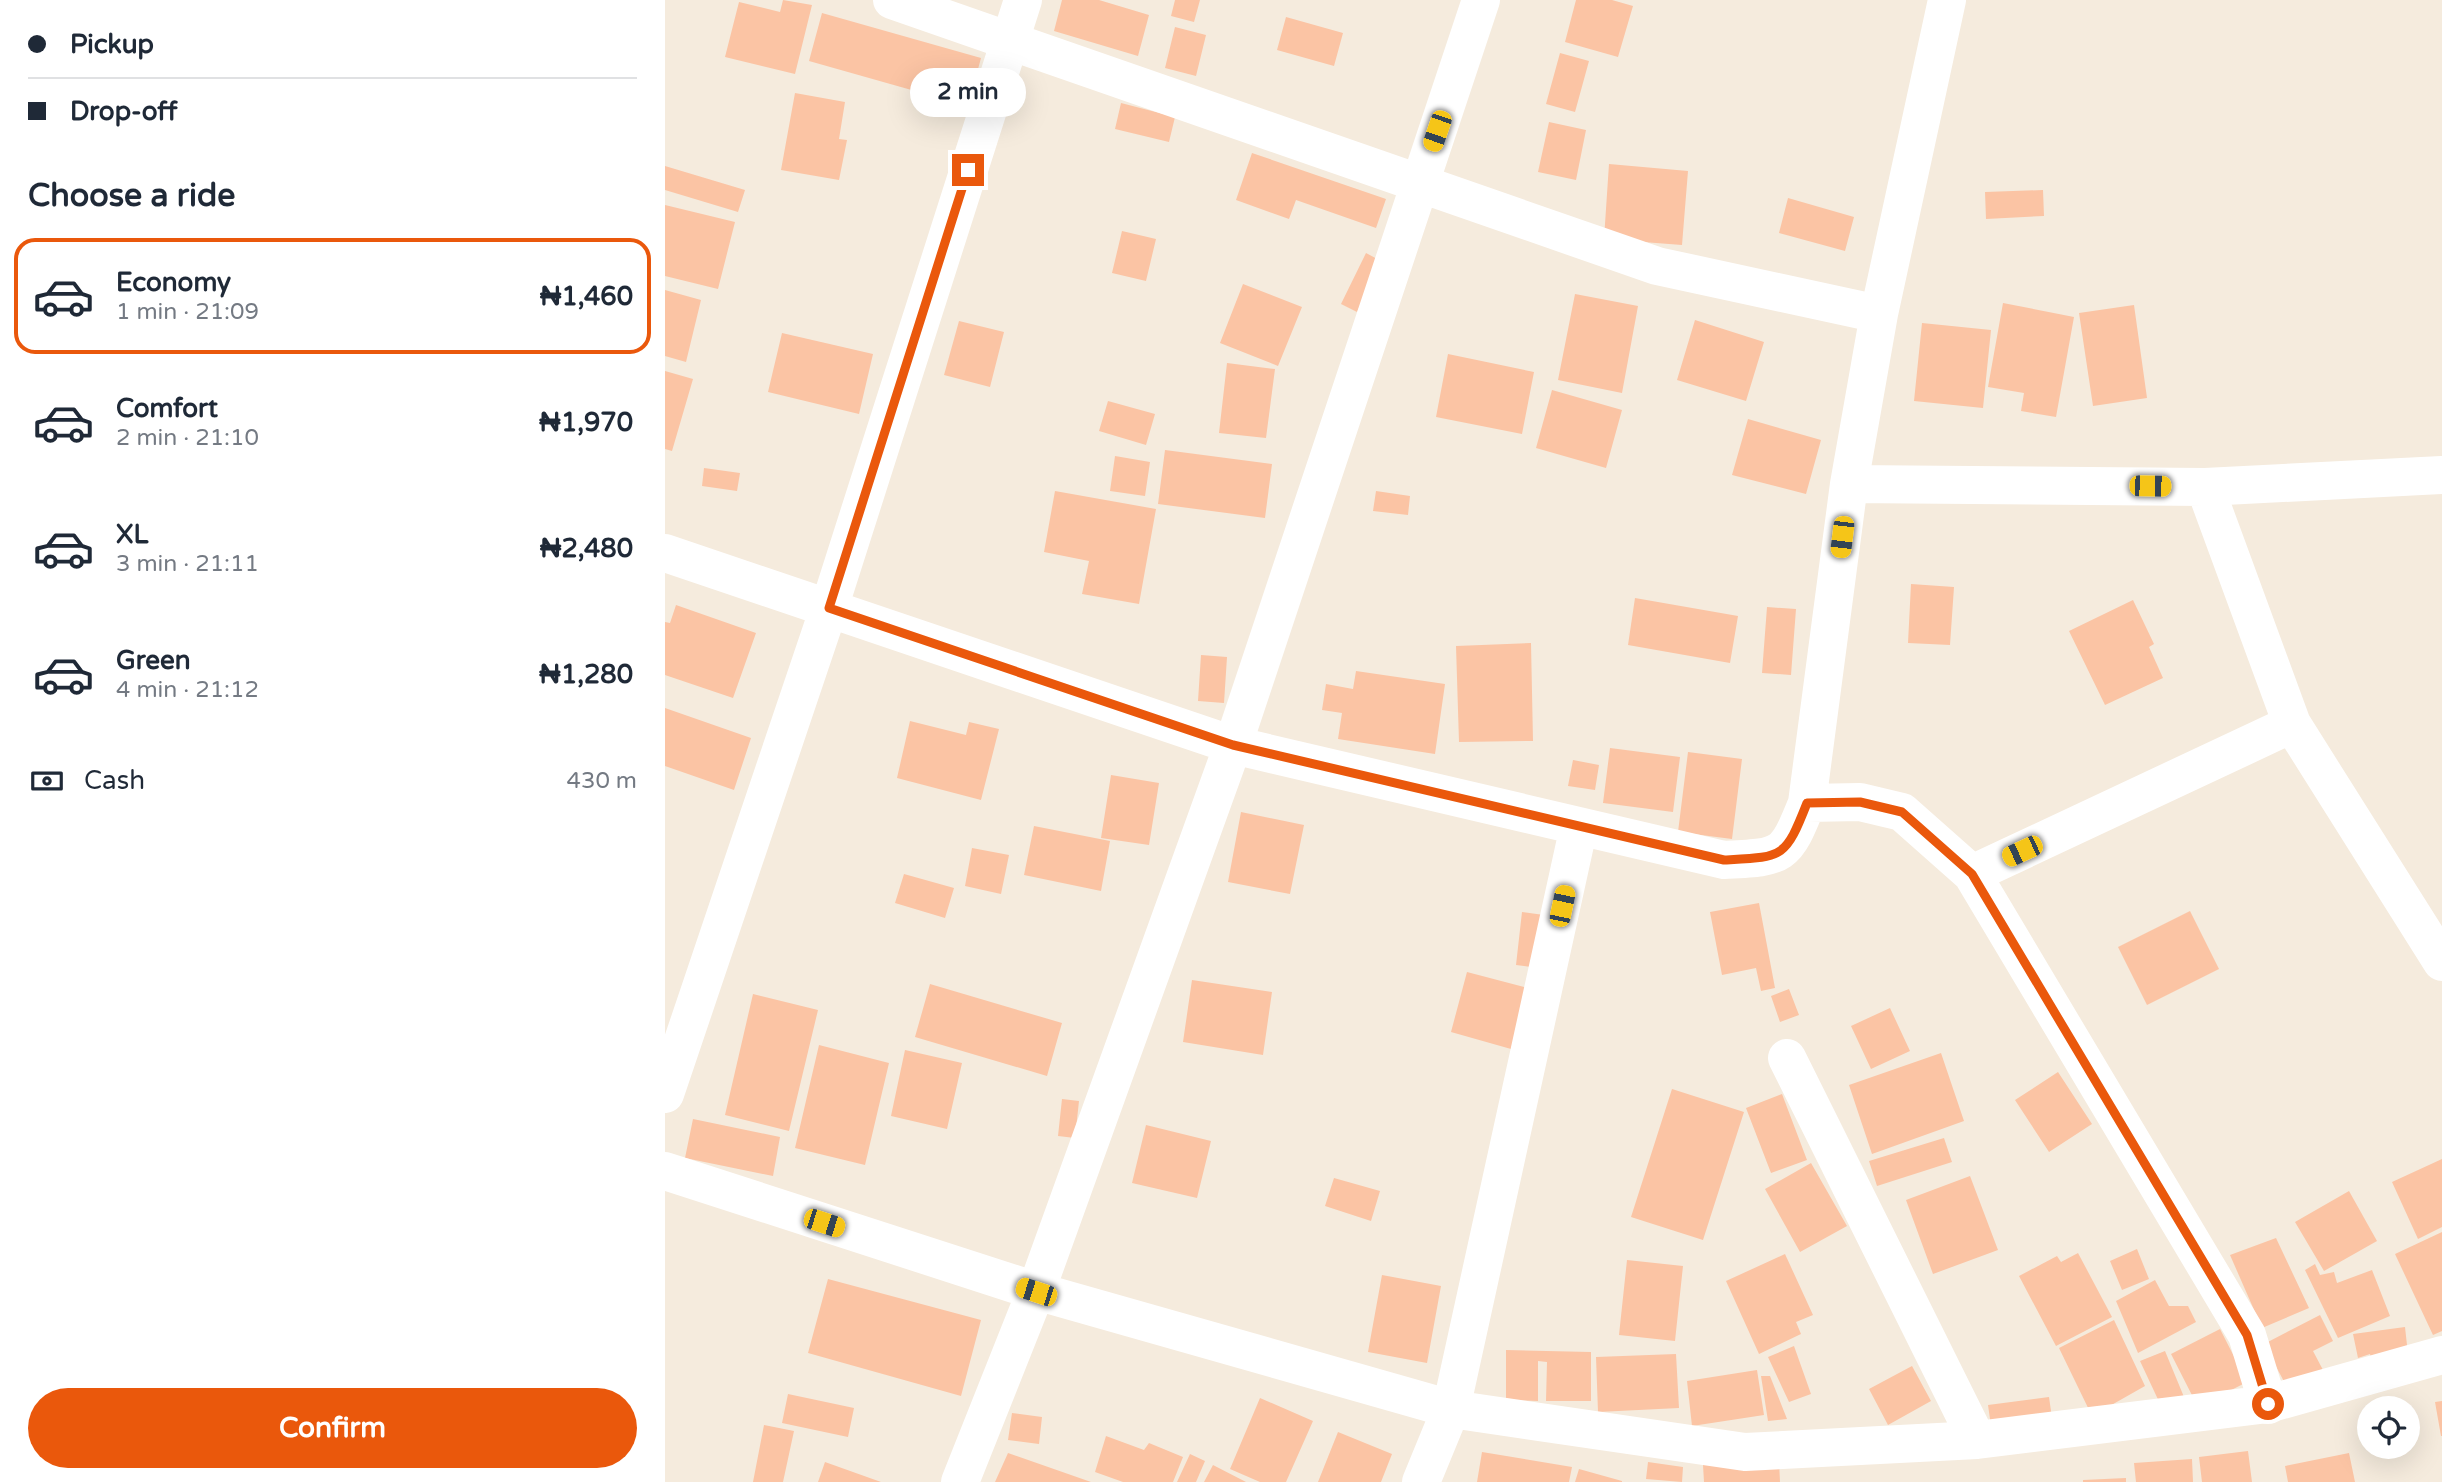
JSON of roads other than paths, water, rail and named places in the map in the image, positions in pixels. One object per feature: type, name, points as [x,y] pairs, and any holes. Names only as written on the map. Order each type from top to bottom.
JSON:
[{"type":"street","points":[[892,0],[1657,266],[1879,314]]},
{"type":"street","points":[[665,1094],[829,608],[1023,0]]},
{"type":"street","points":[[960,1482],[1036,1292],[1233,745],[1482,0]]},
{"type":"street","points":[[665,553],[1233,745],[1724,860],[1762,858],[1784,850],[1795,833],[1807,803],[1849,484],[1879,314],[1947,0]]},
{"type":"street","points":[[1849,484],[2205,487],[2442,475]]},
{"type":"street","points":[[2205,487],[2292,724],[2442,962]]},
{"type":"street","points":[[1972,874],[2292,724]]},
{"type":"street","points":[[1807,803],[1860,802],[1902,812],[1972,874],[2247,1335],[2268,1404]]},
{"type":"street","points":[[1420,1482],[1451,1409],[1579,826]]},
{"type":"street","points":[[1787,1058],[1977,1440]]},
{"type":"street","points":[[665,1171],[1036,1292],[1451,1409],[1745,1452],[1977,1440],[2268,1404],[2442,1355]]}]
